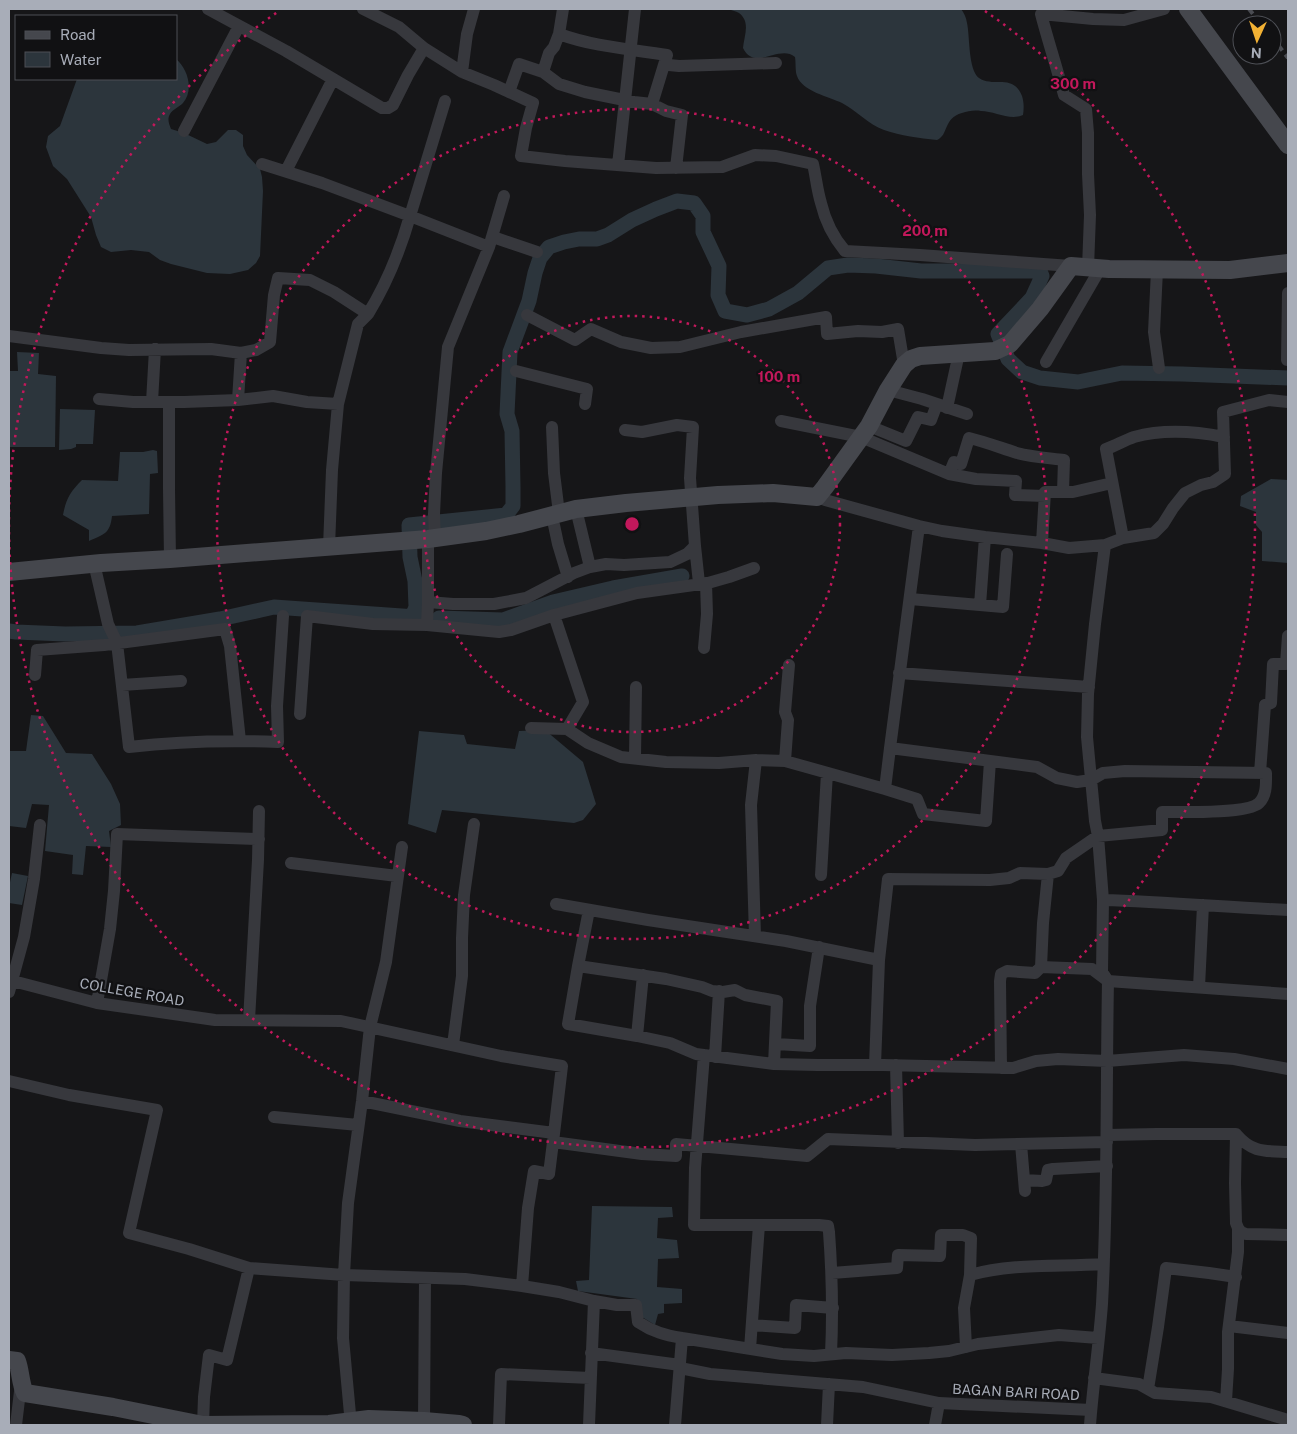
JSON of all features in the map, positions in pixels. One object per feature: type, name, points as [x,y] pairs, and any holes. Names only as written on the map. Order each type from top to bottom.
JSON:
[{"type":"main road","points":[[1188,9],[1288,146]]},
{"type":"main road","points":[[9,572],[389,542],[486,531],[563,515],[718,495],[773,493],[817,497],[865,431],[888,390],[904,365],[911,358],[1002,347],[1086,267],[1157,270],[1230,270],[1288,263]]},
{"type":"main road","points":[[9,1360],[17,1361],[25,1393],[113,1407],[203,1425],[329,1424],[351,1423],[369,1419],[424,1421],[463,1425]]},
{"type":"street","points":[[208,9],[286,51],[382,108],[388,108],[393,105],[424,48]]},
{"type":"street","points":[[363,9],[399,27],[424,48],[462,72],[533,103],[521,156],[656,168],[722,167],[755,155],[776,156],[813,164],[821,203],[831,229],[845,251],[1086,267]]},
{"type":"street","points":[[462,72],[467,34],[474,9]]},
{"type":"street","points":[[543,72],[559,34],[563,9]]},
{"type":"street","points":[[618,165],[635,9]]},
{"type":"street","points":[[1046,362],[1086,267],[1090,215],[1086,109],[1064,95],[1041,14],[1124,20],[1164,9]]},
{"type":"street","points":[[184,132],[239,26]]},
{"type":"street","points":[[559,34],[579,41],[667,54],[652,104]]},
{"type":"street","points":[[666,62],[669,65],[679,66],[776,63]]},
{"type":"street","points":[[509,92],[518,64],[543,72],[559,84],[585,92],[652,104],[666,111],[682,115],[676,168]]},
{"type":"street","points":[[286,171],[333,79]]},
{"type":"street","points":[[329,547],[332,470],[338,404],[358,324],[368,314],[390,274],[401,247],[445,101]]},
{"type":"street","points":[[262,164],[322,183],[410,216],[491,242],[537,252]]},
{"type":"street","points":[[427,625],[429,536],[434,514],[448,347],[491,242],[504,196]]},
{"type":"street","points":[[1157,270],[1154,332],[1159,368]]},
{"type":"street","points":[[9,336],[129,350],[212,349],[240,353],[256,350],[270,342],[274,295],[278,278],[310,280],[334,292],[368,314]]},
{"type":"street","points":[[1287,360],[1288,293]]},
{"type":"street","points":[[528,314],[575,340],[591,329],[621,342],[651,348],[680,347],[741,332],[826,317],[827,334],[858,331],[882,332],[898,329],[904,365]]},
{"type":"street","points":[[152,402],[156,349]]},
{"type":"street","points":[[238,400],[240,353]]},
{"type":"street","points":[[782,421],[865,431],[906,441],[918,417],[930,420],[942,406],[959,353]]},
{"type":"street","points":[[516,371],[587,389],[584,404]]},
{"type":"street","points":[[888,390],[967,414]]},
{"type":"street","points":[[99,399],[169,402],[238,400],[273,396],[308,402],[338,404]]},
{"type":"street","points":[[817,497],[919,526],[985,537],[1069,548],[1105,545],[1124,538],[1154,533],[1163,524],[1172,508],[1185,493],[1201,484],[1213,482],[1225,474],[1223,412],[1269,400],[1288,402]]},
{"type":"street","points":[[169,402],[170,559]]},
{"type":"street","points":[[625,430],[642,432],[677,425],[693,428],[690,478],[694,546],[703,583],[707,614],[704,648]]},
{"type":"street","points":[[552,427],[554,473],[563,515],[590,567]]},
{"type":"street","points":[[865,431],[949,474],[976,479],[1016,481],[1015,495],[1045,496]]},
{"type":"street","points":[[1124,538],[1106,449],[1132,438],[1152,433],[1203,433],[1224,437]]},
{"type":"street","points":[[949,474],[954,462],[961,464],[969,438],[994,444],[1018,453],[1040,458],[1064,460],[1063,492]]},
{"type":"street","points":[[1042,543],[1045,492],[1091,489],[1112,483]]},
{"type":"street","points":[[563,515],[558,544],[568,577]]},
{"type":"street","points":[[885,789],[919,526]]},
{"type":"street","points":[[980,605],[985,537]]},
{"type":"street","points":[[1090,1425],[1103,1264],[1107,1166],[1108,981],[1102,972],[1103,900],[1087,737],[1089,687],[1105,545]]},
{"type":"street","points":[[428,602],[494,604],[526,598],[590,567],[606,564],[624,565],[670,562],[687,554],[694,546]]},
{"type":"street","points":[[910,599],[1003,607],[1007,554]]},
{"type":"street","points":[[94,564],[108,624],[117,643],[129,747],[167,743],[278,742],[277,706],[283,616]]},
{"type":"street","points":[[300,714],[307,616],[374,624],[427,625],[499,632],[637,593],[703,583],[729,577],[754,568]]},
{"type":"street","points":[[554,615],[583,702],[567,729]]},
{"type":"street","points":[[35,675],[37,650],[117,643],[225,629],[230,646],[240,741]]},
{"type":"street","points":[[1260,773],[1265,705],[1271,703],[1273,664],[1286,664],[1288,636]]},
{"type":"street","points":[[785,761],[788,720],[785,712],[789,665]]},
{"type":"street","points":[[899,673],[1089,687]]},
{"type":"street","points":[[122,685],[180,681]]},
{"type":"street","points":[[635,758],[636,687]]},
{"type":"street","points":[[531,728],[567,729],[588,743],[621,757],[666,762],[785,761],[917,799],[923,814],[986,821],[990,761]]},
{"type":"street","points":[[875,1065],[879,960],[888,879],[990,880],[1009,878],[1020,873],[1048,874],[1058,871],[1066,858],[1098,836],[1162,830],[1162,812],[1249,808],[1259,802],[1266,790],[1266,773],[1125,771],[1103,773],[1091,780],[1077,782],[1057,778],[1037,767],[890,748]]},
{"type":"street","points":[[756,760],[751,805],[756,936]]},
{"type":"street","points":[[821,875],[827,773]]},
{"type":"street","points":[[249,1020],[259,811]]},
{"type":"street","points":[[452,1045],[462,976],[464,895],[474,824]]},
{"type":"street","points":[[10,984],[24,937],[34,879],[40,825]]},
{"type":"street","points":[[97,1003],[110,929],[117,834],[259,838]]},
{"type":"street","points":[[351,1423],[343,1338],[348,1203],[370,1027],[386,962],[402,847]]},
{"type":"street","points":[[291,862],[397,876]]},
{"type":"street","points":[[1001,1068],[1001,974],[1007,971],[1035,973],[1041,967],[1048,874]]},
{"type":"street","points":[[1103,900],[1288,910]]},
{"type":"street","points":[[556,904],[756,936],[879,960]]},
{"type":"street","points":[[1199,988],[1203,905]]},
{"type":"street","points":[[589,910],[568,1024],[670,1043],[696,1054],[774,1064],[1001,1068],[1013,1068],[1036,1061],[1058,1059],[1107,1061],[1184,1055],[1234,1059],[1288,1069]]},
{"type":"street","points":[[776,1044],[810,1046],[810,1006],[819,947]]},
{"type":"street","points":[[578,966],[666,979],[712,991],[735,990],[745,995],[777,1001],[774,1064]]},
{"type":"street","points":[[1041,967],[1092,970],[1108,981],[1288,994]]},
{"type":"street","points":[[637,1036],[643,975]]},
{"type":"street","name":"COLLEGE ROAD","points":[[10,984],[97,1003],[215,1020],[341,1021],[501,1056],[562,1066],[553,1137]]},
{"type":"street","points":[[719,991],[697,1147],[694,1225],[828,1226],[833,1308],[831,1354]]},
{"type":"street","points":[[896,1065],[898,1142]]},
{"type":"street","points":[[9,1081],[69,1095],[157,1110],[129,1233],[249,1268],[344,1275],[465,1279],[522,1286],[617,1305],[636,1305],[638,1322],[649,1329],[665,1335],[750,1349],[814,1356],[846,1353],[892,1355],[929,1353],[1026,1338],[1059,1335],[1098,1338]]},
{"type":"street","points":[[362,1101],[632,1152],[676,1156],[676,1144],[807,1156],[828,1139],[975,1145],[1200,1133],[1236,1134],[1252,1148],[1265,1151],[1288,1151]]},
{"type":"street","points":[[274,1117],[358,1125]]},
{"type":"street","points":[[1226,1401],[1229,1326],[1238,1252],[1235,1183],[1236,1134]]},
{"type":"street","points":[[522,1286],[528,1208],[534,1171],[549,1174],[553,1137]]},
{"type":"street","points":[[1021,1144],[1024,1185],[1046,1180],[1048,1170],[1107,1166]]},
{"type":"street","points":[[750,1349],[760,1225]]},
{"type":"street","points":[[1238,1228],[1246,1234],[1288,1235]]},
{"type":"street","points":[[832,1273],[897,1268],[898,1255],[940,1256],[941,1235],[963,1235],[971,1238],[970,1275],[964,1308],[966,1347]]},
{"type":"street","points":[[970,1275],[984,1271],[1022,1266],[1070,1267],[1103,1264]]},
{"type":"street","points":[[203,1425],[209,1355],[226,1360],[249,1268]]},
{"type":"street","points":[[1148,1389],[1166,1268],[1236,1277]]},
{"type":"street","points":[[424,1421],[426,1278]]},
{"type":"street","points":[[589,1425],[594,1301]]},
{"type":"street","points":[[752,1325],[795,1328],[796,1306],[833,1308]]},
{"type":"street","points":[[1229,1326],[1288,1333]]},
{"type":"street","points":[[676,1425],[682,1338]]},
{"type":"street","name":"BAGAN BARI ROAD","points":[[591,1354],[680,1366],[710,1374],[863,1387],[939,1403],[1091,1410]]},
{"type":"street","points":[[499,1425],[501,1374],[590,1378]]},
{"type":"street","points":[[16,1425],[21,1378]]},
{"type":"street","points":[[1094,1378],[1139,1384],[1155,1393],[1226,1401],[1288,1420]]},
{"type":"street","points":[[827,1425],[829,1384]]},
{"type":"street","name":"BAGAN BARI ROAD","points":[[935,1425],[939,1403]]},
{"type":"water","points":[[727,9],[961,9],[967,21],[971,61],[975,74],[985,81],[1014,85],[1022,96],[1023,115],[1013,117],[986,111],[964,112],[956,115],[949,122],[941,138],[937,140],[917,138],[884,130],[842,103],[804,86],[797,76],[795,57],[782,53],[761,58],[754,58],[748,55],[743,48],[746,29],[745,21],[739,13]]},
{"type":"water","points":[[178,61],[184,68],[189,86],[183,103],[169,116],[171,129],[207,144],[216,142],[228,130],[236,130],[243,135],[243,146],[247,155],[260,169],[263,191],[260,256],[256,263],[248,270],[230,274],[207,273],[171,264],[160,260],[149,252],[131,250],[111,252],[101,247],[91,217],[67,179],[53,166],[46,147],[48,136],[60,126],[77,80],[178,80]]},
{"type":"water","points":[[17,352],[39,353],[38,374],[56,376],[55,447],[9,447],[9,371],[18,371]]},
{"type":"water","points":[[60,409],[95,410],[93,444],[76,444],[76,447],[71,449],[59,450]]},
{"type":"water","points":[[157,451],[158,473],[150,474],[149,514],[112,516],[108,530],[99,537],[89,541],[89,530],[63,515],[67,500],[72,492],[82,480],[118,481],[120,452]]},
{"type":"water","points":[[1271,479],[1288,480],[1288,563],[1262,561],[1262,532],[1256,525],[1256,512],[1240,506],[1241,496]]},
{"type":"water","points":[[31,715],[43,716],[66,753],[92,754],[111,784],[120,804],[121,825],[109,831],[111,847],[86,846],[83,875],[72,874],[73,855],[45,851],[49,805],[32,804],[26,828],[9,826],[9,751],[26,751]]},
{"type":"water","points":[[545,730],[583,762],[596,804],[583,820],[574,823],[442,810],[436,833],[408,824],[419,731],[464,735],[467,744],[515,749],[519,731]]},
{"type":"water","points":[[12,873],[28,876],[22,905],[9,903],[9,887]]},
{"type":"water","points":[[592,1206],[672,1207],[673,1217],[658,1218],[657,1238],[677,1240],[679,1258],[658,1259],[657,1287],[682,1289],[682,1303],[664,1304],[664,1313],[658,1314],[655,1325],[642,1317],[637,1299],[578,1291],[576,1281],[589,1280]]},
{"type":"waterway","points":[[412,617],[416,607],[415,581],[410,557],[409,525],[506,515],[513,506],[512,431],[507,414],[510,352],[529,301],[540,258],[549,247],[579,239],[597,239],[608,235],[632,220],[677,201],[694,203],[703,216],[703,232],[719,266],[718,295],[725,311],[747,315],[769,309],[798,293],[828,268],[848,265],[921,271],[1040,271],[1042,276],[1032,298],[998,334],[1008,359],[1022,372],[1040,378],[1078,382],[1122,373],[1288,378]]},
{"type":"waterway","points":[[439,618],[503,620],[553,602],[613,588],[682,576]]},
{"type":"waterway","points":[[9,631],[65,634],[137,633],[220,619],[274,607],[416,617]]},
{"type":"railway","points":[[1249,9],[1254,15]]},
{"type":"railway","points":[[1282,50],[1288,58]]}]
